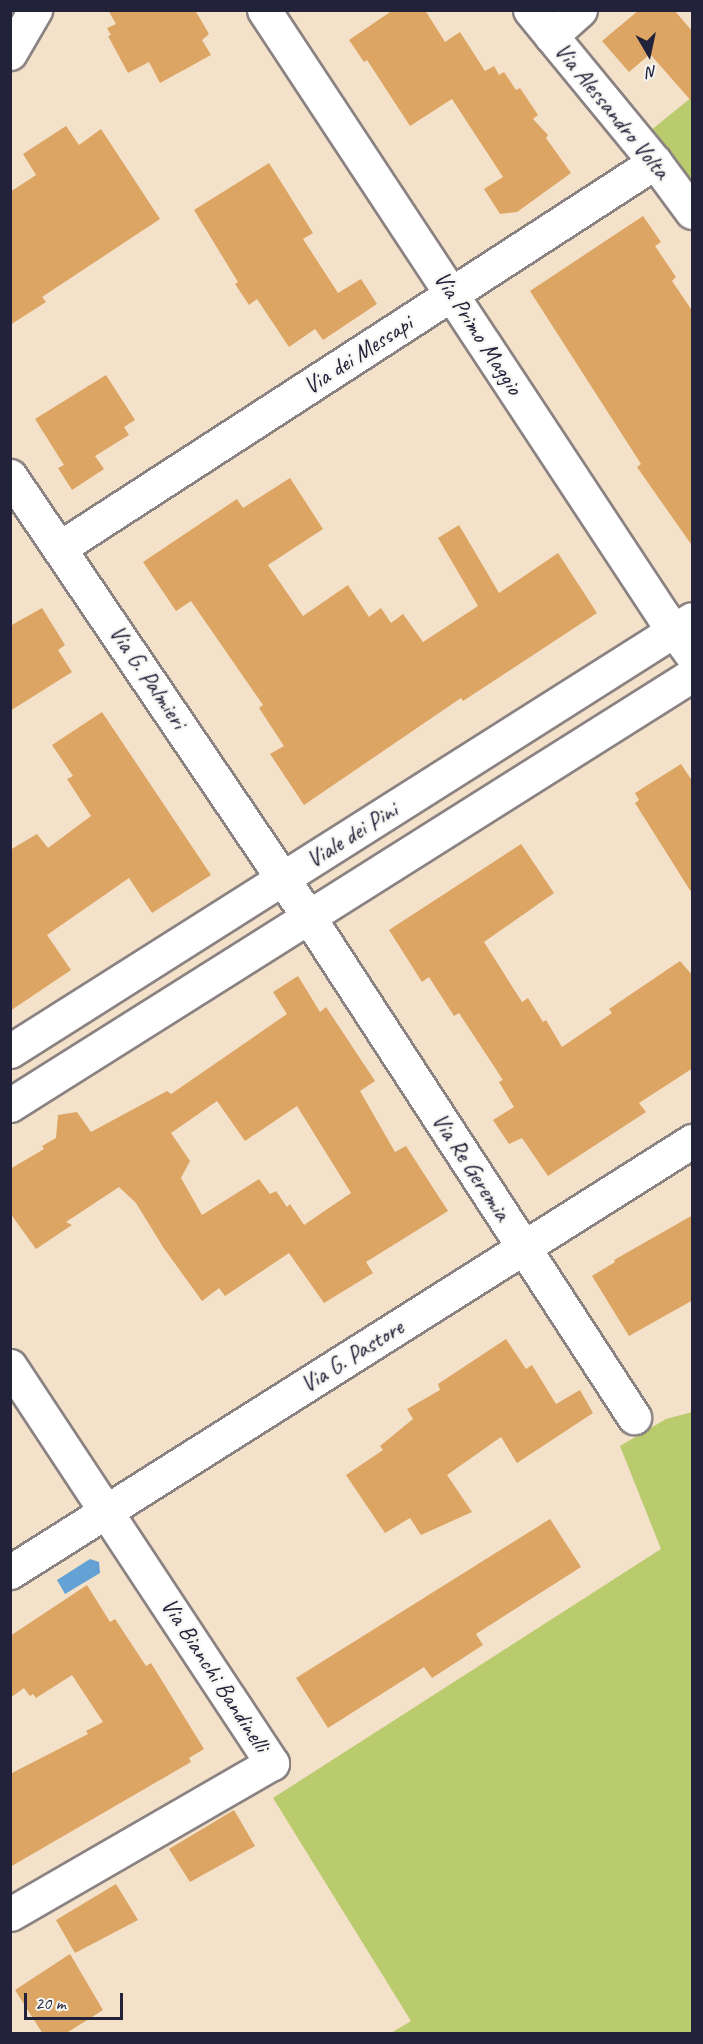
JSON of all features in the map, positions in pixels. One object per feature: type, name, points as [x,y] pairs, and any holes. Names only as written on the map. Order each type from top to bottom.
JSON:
[{"type":"street","points":[[10,53],[35,10]]},
{"type":"street","name":"Via Primo Maggio","points":[[264,10],[453,293],[687,635]]},
{"type":"street","name":"Via Alessandro Volta","points":[[530,10],[655,162],[693,213]]},
{"type":"street","points":[[551,36],[580,10]]},
{"type":"street","name":"Via dei Messapi","points":[[61,547],[655,162]]},
{"type":"street","name":"Via G. Palmieri","points":[[10,476],[61,547],[308,916]]},
{"type":"street","name":"Viale dei Pini","points":[[10,1051],[283,879],[687,635]]},
{"type":"street","name":"Viale dei Pini","points":[[10,1105],[693,675]]},
{"type":"street","name":"Via Re Geremia","points":[[308,916],[634,1417]]},
{"type":"street","name":"Via G. Pastore","points":[[10,1572],[693,1141]]},
{"type":"street","name":"Via Bianchi Bandinelli","points":[[10,1366],[108,1511],[272,1763],[10,1914]]},
{"type":"green space","points":[[692,97],[692,189],[650,131]]},
{"type":"green space","points":[[692,1412],[692,2033],[391,2033],[411,2021],[273,1798],[661,1549],[620,1446],[666,1419]]},
{"type":"water","points":[[90,1559],[99,1562],[100,1573],[65,1594],[57,1580]]},
{"type":"building","points":[[108,10],[195,10],[209,34],[202,40],[211,55],[160,83],[149,62],[128,73],[108,36],[111,35],[107,28],[116,24]]},
{"type":"building","points":[[393,10],[425,10],[445,42],[460,32],[485,71],[494,66],[499,75],[504,72],[516,90],[520,88],[538,115],[533,119],[548,135],[546,138],[571,173],[517,212],[500,214],[484,189],[503,177],[452,99],[410,126],[367,60],[364,62],[349,40]]},
{"type":"building","points":[[639,10],[674,10],[693,32],[693,103],[650,54],[629,72],[602,41]]},
{"type":"building","points":[[66,126],[79,145],[101,129],[160,219],[42,297],[46,302],[10,325],[10,192],[36,175],[23,154]]},
{"type":"building","points":[[269,163],[313,233],[303,239],[338,293],[361,279],[377,304],[323,340],[315,329],[289,347],[257,299],[249,305],[235,284],[238,282],[194,210]]},
{"type":"building","points":[[643,216],[661,242],[655,246],[676,277],[672,281],[693,312],[693,547],[637,467],[641,464],[530,291]]},
{"type":"building","points":[[106,375],[135,420],[124,427],[129,435],[95,456],[104,469],[72,490],[58,468],[64,465],[35,419]]},
{"type":"building","points":[[290,478],[323,529],[268,565],[303,616],[348,585],[369,617],[381,608],[391,623],[403,614],[423,642],[478,606],[438,538],[459,525],[499,593],[558,553],[597,613],[463,701],[461,698],[304,805],[270,754],[284,746],[259,708],[263,705],[191,601],[176,611],[143,562],[237,499],[243,508]]},
{"type":"building","points":[[42,608],[65,645],[58,650],[72,672],[10,711],[10,626]]},
{"type":"building","points":[[102,712],[211,875],[152,913],[129,878],[47,935],[71,970],[10,1011],[10,850],[37,834],[48,848],[91,816],[67,779],[73,776],[52,745]]},
{"type":"building","points":[[681,764],[693,782],[693,895],[635,803],[639,800],[635,793]]},
{"type":"building","points":[[521,844],[554,893],[484,942],[522,1002],[528,998],[543,1022],[546,1020],[562,1047],[612,1013],[609,1009],[680,961],[693,976],[693,1068],[639,1103],[646,1112],[548,1176],[522,1138],[509,1144],[493,1120],[514,1107],[499,1082],[503,1080],[459,1013],[454,1016],[429,977],[422,982],[389,930]]},
{"type":"building","points":[[298,976],[320,1012],[326,1007],[375,1081],[360,1091],[395,1152],[406,1146],[448,1211],[366,1262],[373,1273],[324,1303],[289,1253],[225,1296],[219,1288],[202,1301],[163,1247],[136,1203],[119,1187],[66,1222],[72,1225],[36,1249],[10,1213],[10,1169],[44,1149],[42,1146],[56,1138],[58,1115],[77,1112],[91,1132],[167,1091],[171,1094],[287,1014],[273,992]],"holes":[[[217,1101],[245,1141],[297,1106],[351,1193],[304,1225],[290,1204],[287,1207],[276,1191],[270,1194],[259,1179],[202,1215],[181,1178],[190,1161],[171,1133]]]},
{"type":"building","points":[[693,1215],[693,1300],[629,1336],[592,1276],[615,1262],[614,1260]]},
{"type":"building","points":[[506,1339],[526,1369],[532,1365],[556,1404],[580,1390],[593,1413],[517,1463],[501,1437],[447,1475],[472,1512],[421,1535],[410,1518],[385,1533],[346,1475],[383,1450],[380,1446],[413,1419],[407,1409],[440,1390],[438,1384]]},
{"type":"building","points":[[550,1519],[581,1567],[476,1634],[483,1645],[432,1678],[424,1667],[328,1728],[296,1678]]},
{"type":"building","points":[[87,1585],[110,1622],[115,1619],[146,1666],[151,1663],[204,1749],[189,1758],[191,1762],[10,1867],[10,1774],[88,1734],[86,1731],[103,1722],[72,1675],[36,1698],[33,1694],[30,1696],[24,1688],[10,1698],[10,1636]]},
{"type":"building","points":[[234,1810],[255,1846],[190,1882],[169,1849]]},
{"type":"building","points":[[116,1884],[138,1920],[75,1953],[56,1920]]},
{"type":"building","points":[[70,1954],[103,2010],[65,2034],[43,2034],[15,1990]]}]
